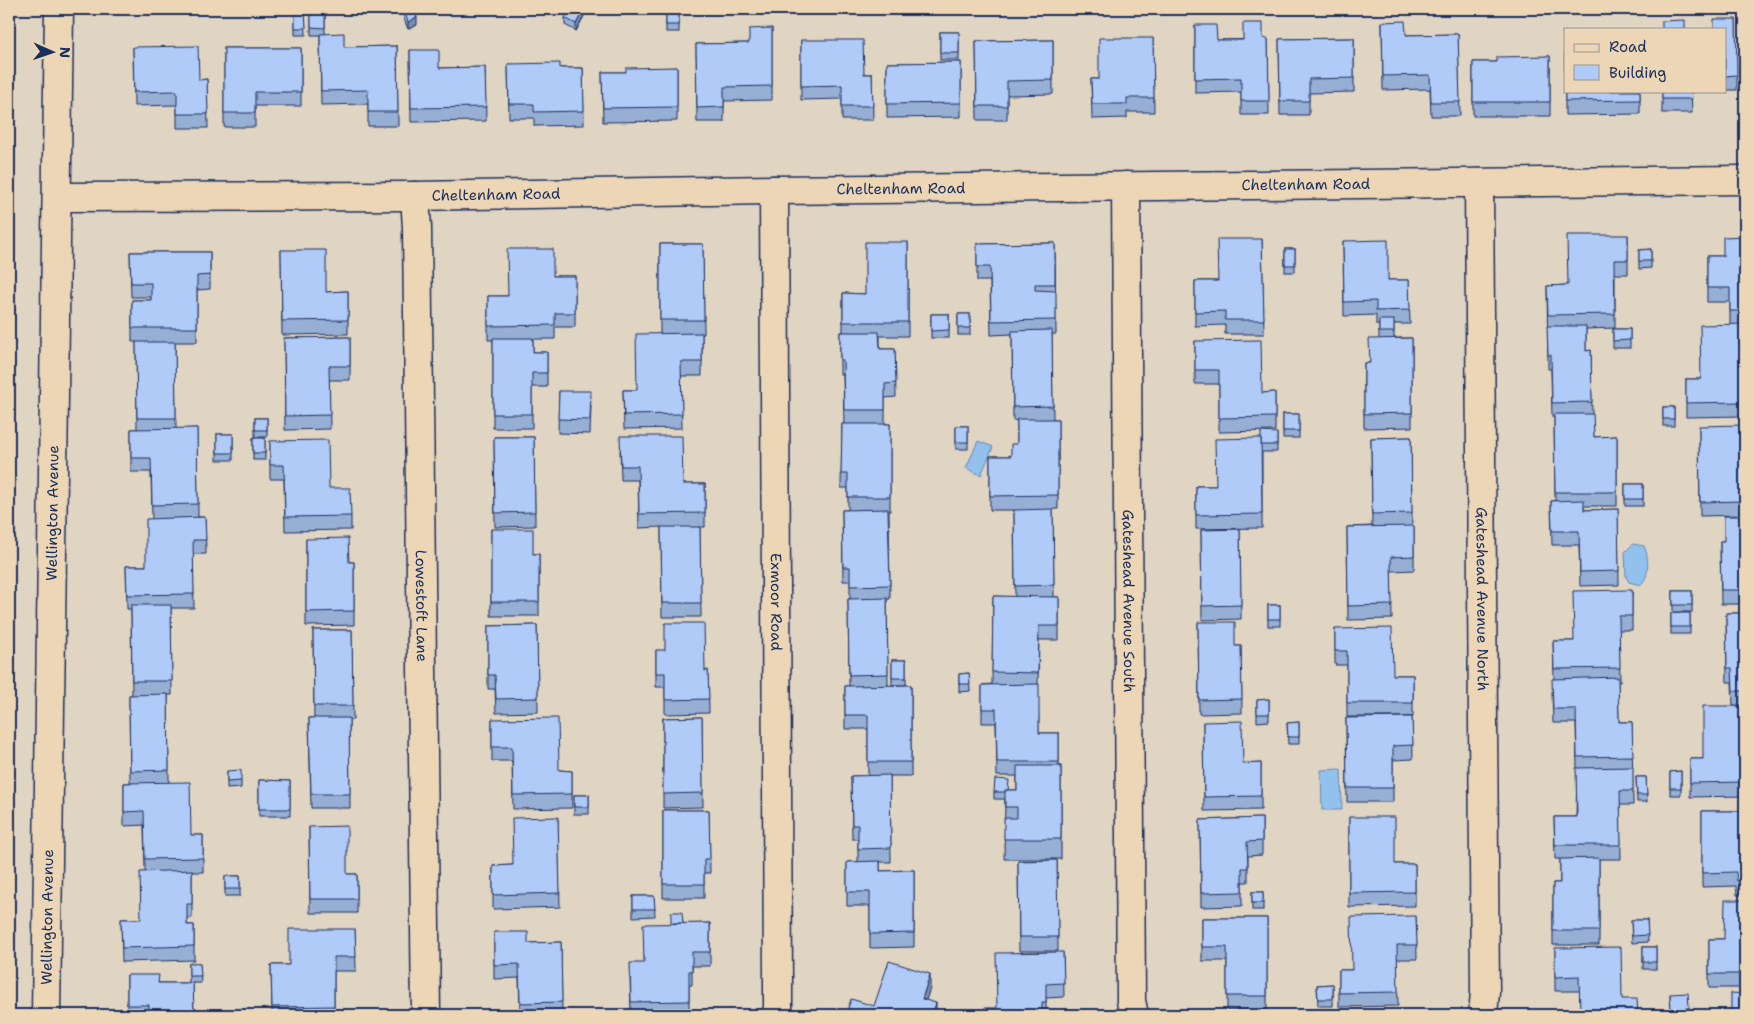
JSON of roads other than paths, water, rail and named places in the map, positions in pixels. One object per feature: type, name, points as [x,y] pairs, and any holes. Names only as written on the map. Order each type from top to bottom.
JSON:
[{"type":"street","name":"Wellington Avenue","points":[[46,1015],[59,9]]},
{"type":"street","name":"Cheltenham Road","points":[[57,197],[415,196],[774,190],[1745,180]]},
{"type":"street","name":"Gateshead Avenue North","points":[[1478,183],[1485,982],[1483,1015]]},
{"type":"street","name":"Gateshead Avenue South","points":[[1126,186],[1131,1001],[1134,1015]]},
{"type":"street","name":"Exmoor Road","points":[[774,190],[778,984],[778,1008],[776,1015]]},
{"type":"street","name":"Lowestoft Lane","points":[[415,196],[417,228],[426,1015]]},
{"type":"water","points":[[978,441],[993,447],[981,475],[966,468]]},
{"type":"water","points":[[1633,544],[1644,546],[1647,556],[1646,578],[1640,585],[1629,582],[1626,577],[1625,552]]},
{"type":"water","points":[[1341,769],[1342,810],[1322,810],[1321,770]]}]
